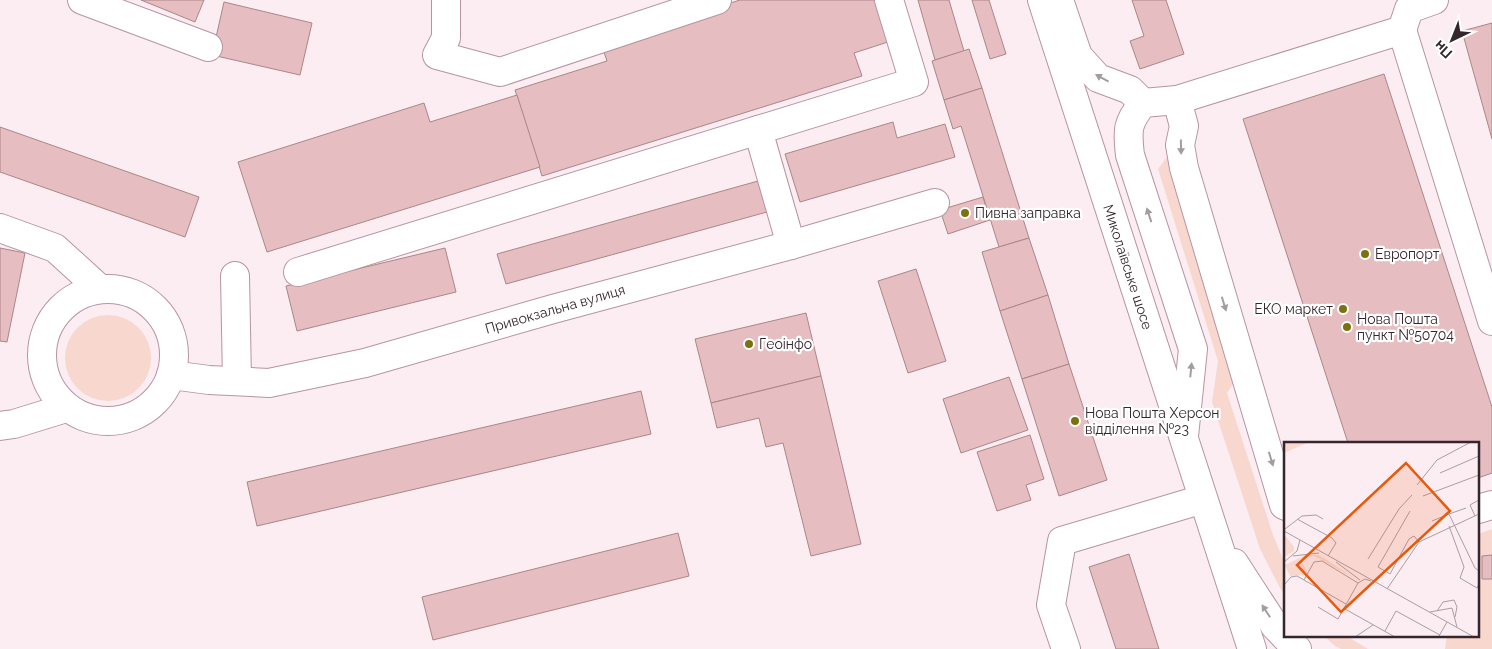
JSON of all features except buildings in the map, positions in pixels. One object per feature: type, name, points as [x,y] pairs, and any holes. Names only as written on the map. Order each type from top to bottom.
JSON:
[{"type":"street","points":[[82,0],[208,47]]},
{"type":"street","points":[[446,0],[446,38],[437,56],[500,72],[717,0]]},
{"type":"street","points":[[298,272],[914,82],[889,0]]},
{"type":"street","name":"Миколаївське шосе","points":[[1042,0],[1252,649]]},
{"type":"street","points":[[1059,0],[1078,56],[1098,78],[1130,90],[1143,103]]},
{"type":"street","points":[[1434,0],[1409,9],[1402,30],[1492,321]]},
{"type":"street","points":[[1143,103],[1177,100],[1402,30]]},
{"type":"street","points":[[1177,100],[1184,126],[1180,145],[1184,168],[1284,502]]},
{"type":"street","points":[[1143,103],[1129,124],[1130,155],[1193,349],[1184,436]]},
{"type":"street","points":[[758,130],[790,245]]},
{"type":"street","name":"Привокзальна вулиця","points":[[171,375],[209,380],[269,383],[365,363],[935,203]]},
{"type":"street","points":[[0,228],[55,248],[99,288]]},
{"type":"street","points":[[235,276],[237,381]]},
{"type":"street","points":[[99,288],[122,290],[143,298],[160,313],[171,332],[175,354],[171,375],[162,394],[147,409],[128,419],[106,422],[85,418],[66,408],[51,391],[43,370],[41,348],[47,326],[60,308],[78,295],[99,288]]},
{"type":"street","points":[[0,426],[14,424],[66,408]]},
{"type":"street","points":[[1066,649],[1051,605],[1062,541],[1203,499]]},
{"type":"street","name":"Миколаївське шосе","points":[[1216,535],[1275,626],[1284,635]]},
{"type":"street","name":"Миколаївське шосе","points":[[1285,636],[1297,649]]},
{"type":"shaded area","points":[[1167,157],[1236,380],[1227,393],[1273,535],[1284,561],[1284,593],[1260,549],[1212,402],[1218,361],[1158,169]]},
{"type":"shaded area","points":[[108,315],[125,318],[139,327],[148,341],[151,358],[148,375],[139,389],[125,398],[108,401],[91,398],[77,389],[68,375],[65,358],[68,341],[77,327],[91,318]]},
{"type":"shaded area","points":[[1492,529],[1492,649],[1445,649],[1447,636],[1480,636],[1480,533]]},
{"type":"shaded area","points":[[1324,636],[1347,636],[1368,649],[1341,649]]},
{"type":"place","name":"Пивна заправка","points":[[965,213]]},
{"type":"place","name":"Европорт","points":[[1365,254]]},
{"type":"place","name":"ЕКО маркет","points":[[1343,309]]},
{"type":"place","name":"Нова Пошта пункт №50704","points":[[1347,327]]},
{"type":"place","name":"Геоінфо","points":[[749,344]]},
{"type":"place","name":"Нова Пошта Херсон відділення №23","points":[[1075,421]]}]
